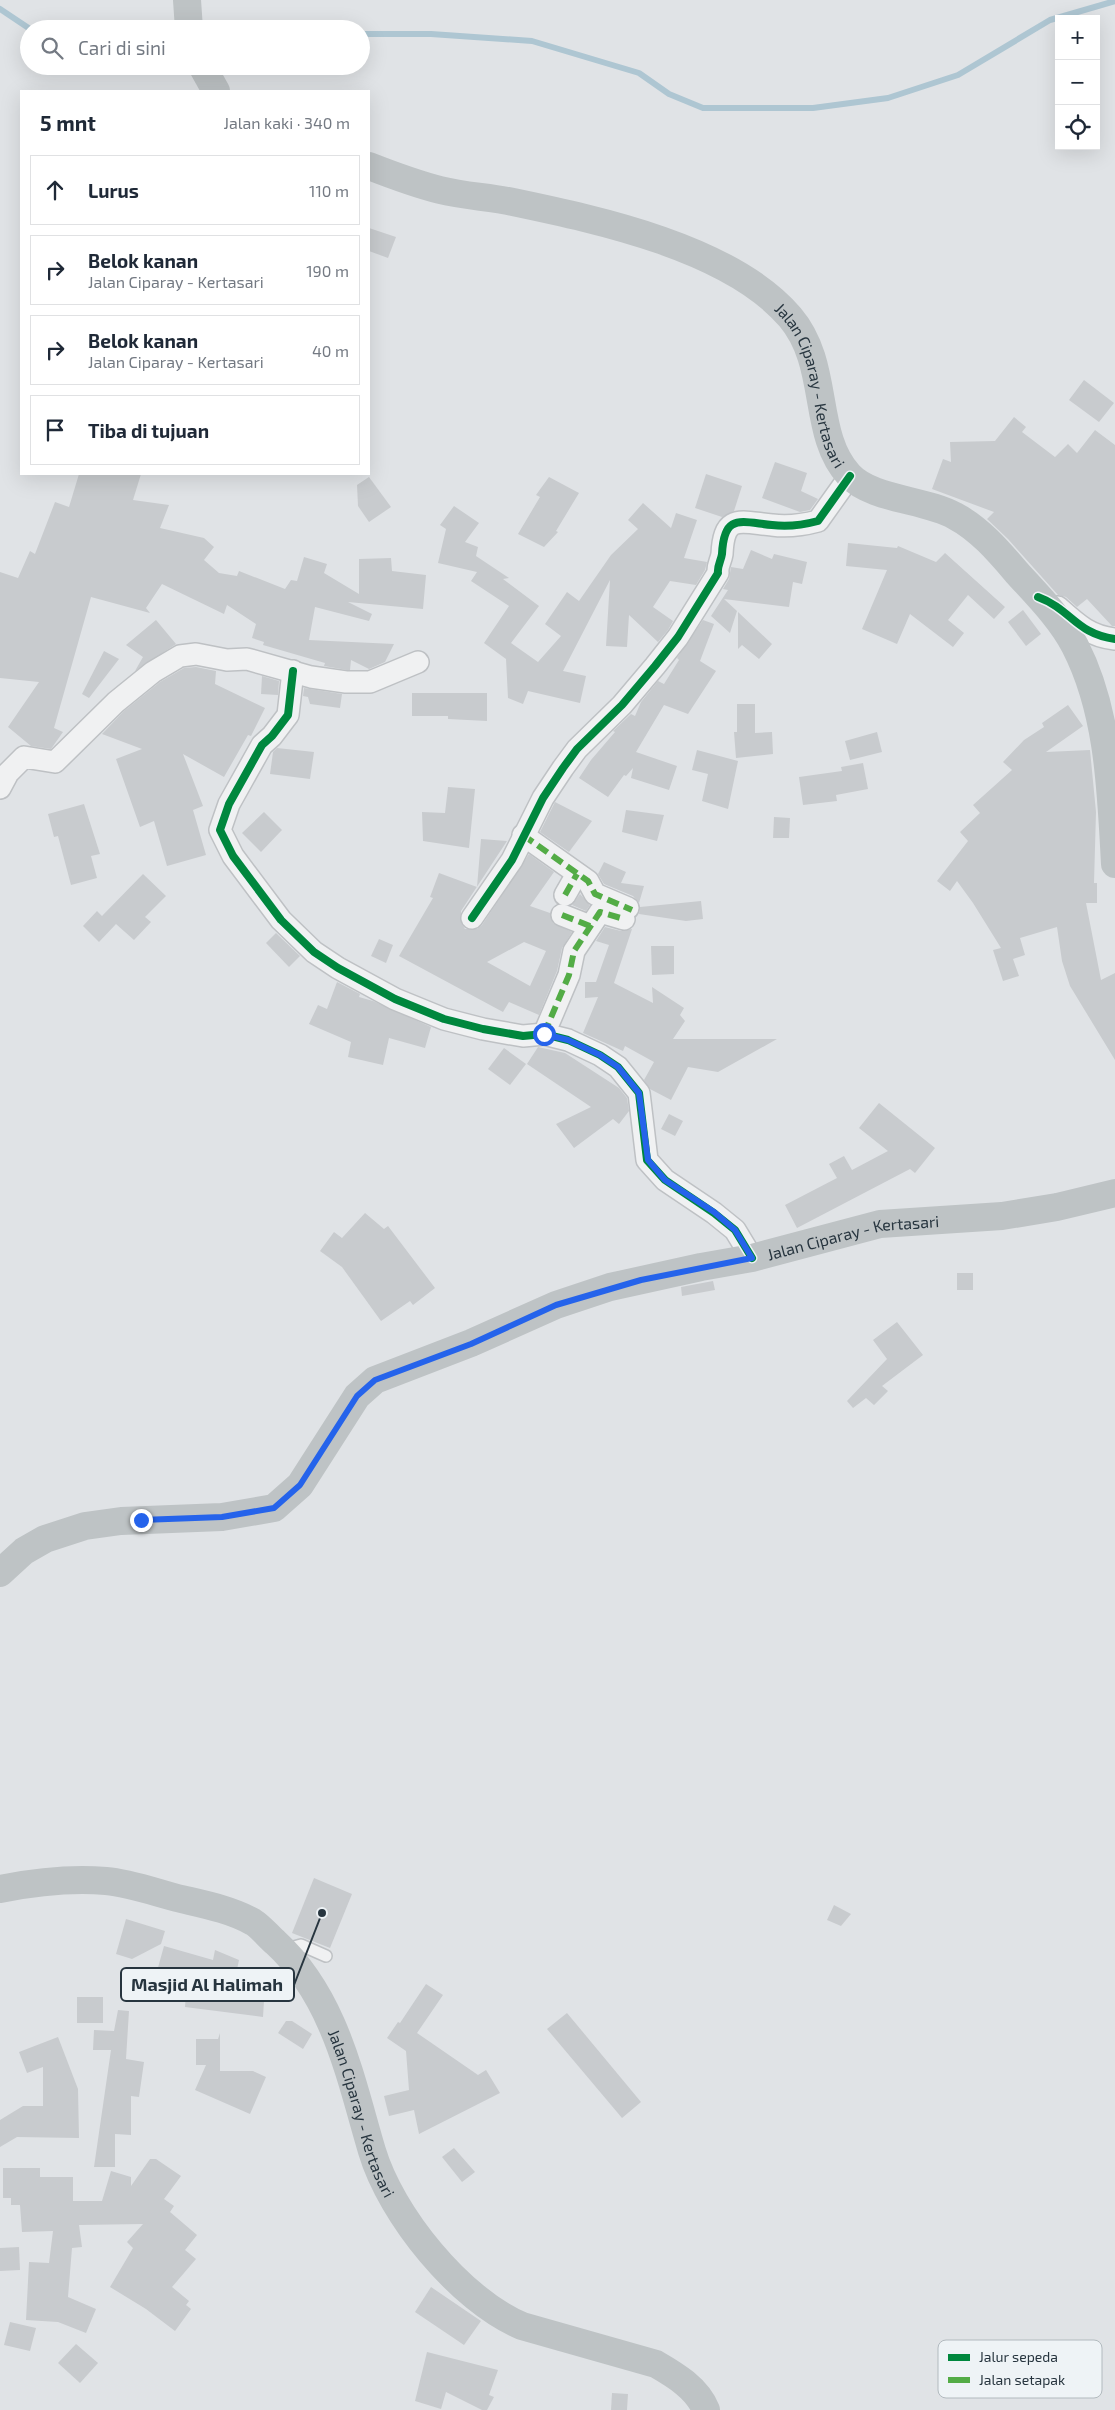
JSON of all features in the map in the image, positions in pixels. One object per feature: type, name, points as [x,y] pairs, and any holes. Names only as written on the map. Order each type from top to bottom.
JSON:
[{"type":"main road","points":[[207,75],[215,90]]},
{"type":"main road","name":"Jalan Ciparay - Kertasari","points":[[370,166],[438,190],[512,202],[609,225],[682,249],[730,269],[765,292],[803,332],[813,358],[830,444],[850,476],[862,485],[929,504],[967,523],[1003,557],[1038,597],[1074,644],[1094,688],[1108,763],[1115,864]]},
{"type":"main road","name":"Jalan Ciparay - Kertasari","points":[[0,1573],[24,1552],[45,1539],[85,1526],[121,1520],[222,1517],[274,1508],[300,1485],[357,1396],[375,1380],[471,1344],[556,1305],[641,1280],[752,1258],[880,1224],[1002,1216],[1057,1207],[1115,1192]]},
{"type":"main road","name":"Jalan Ciparay - Kertasari","points":[[0,1890],[30,1882],[107,1881],[137,1887],[228,1912],[254,1923],[283,1950],[307,1978],[325,2009],[349,2068],[372,2150],[391,2195],[410,2225],[463,2287],[502,2317],[522,2326],[656,2364],[692,2388],[706,2410]]},
{"type":"street","points":[[472,918],[512,860],[543,798],[568,762],[622,705],[678,637],[718,573],[717,567],[722,557],[721,541],[732,524],[741,520],[794,526],[818,521],[850,476]]},
{"type":"street","points":[[1038,597],[1053,602],[1079,626],[1098,637],[1115,639]]},
{"type":"street","points":[[0,788],[8,773],[24,757],[55,762],[116,702],[153,672],[180,656],[196,654],[227,660],[247,659],[311,677],[346,682],[370,682],[418,662]]},
{"type":"street","points":[[293,671],[288,715],[272,736],[262,745],[229,804],[220,830],[233,856],[281,920],[314,952],[338,968],[395,999],[444,1018],[483,1030],[523,1036],[544,1034],[568,1040],[600,1055],[618,1067],[639,1093],[648,1160],[665,1180],[714,1212],[735,1230],[752,1258]]},
{"type":"street","points":[[523,835],[588,881],[595,894],[628,914],[600,912],[590,926],[574,951],[569,975],[544,1034]]},
{"type":"street","points":[[577,874],[564,905],[590,926]]},
{"type":"lane","points":[[283,1950],[301,1945],[326,1956]]},
{"type":"building","points":[[370,228],[396,237],[388,258],[370,251]]},
{"type":"building","points":[[1084,380],[1114,403],[1099,422],[1069,400]]},
{"type":"building","points":[[1014,417],[1026,427],[1022,432],[1055,457],[1068,444],[1077,453],[1095,430],[1115,445],[1115,626],[1112,626],[1087,599],[1077,607],[1066,597],[1058,595],[1008,539],[987,519],[994,512],[932,489],[943,459],[951,462],[950,442],[995,441]]},
{"type":"building","points":[[775,462],[807,473],[801,491],[818,499],[810,510],[800,512],[762,498]]},
{"type":"building","points":[[706,474],[742,486],[734,511],[722,517],[695,508]]},
{"type":"building","points":[[79,475],[141,475],[133,500],[169,505],[160,528],[204,538],[214,547],[204,560],[219,573],[237,576],[239,571],[285,589],[291,580],[297,581],[304,557],[327,564],[324,573],[359,594],[359,559],[391,558],[392,571],[426,575],[423,609],[348,602],[372,614],[369,621],[315,607],[309,640],[394,644],[385,662],[369,669],[351,660],[350,670],[347,670],[324,666],[325,663],[263,645],[264,642],[252,638],[256,624],[227,605],[224,614],[162,584],[146,608],[150,613],[91,597],[54,728],[63,732],[51,749],[31,746],[8,727],[39,682],[0,678],[0,572],[18,578],[30,551],[35,554],[55,502],[69,507]]},
{"type":"building","points":[[369,477],[391,507],[369,522],[358,506],[357,485]]},
{"type":"building","points":[[549,477],[579,493],[556,531],[558,532],[544,547],[518,534],[540,497],[536,495]]},
{"type":"building","points":[[643,503],[671,528],[676,513],[697,520],[684,558],[707,562],[705,570],[696,585],[670,581],[653,607],[673,621],[668,630],[658,642],[629,615],[627,647],[606,646],[610,580],[563,671],[586,676],[580,703],[528,691],[523,704],[508,698],[506,659],[484,643],[509,606],[471,581],[477,572],[438,563],[446,529],[440,525],[454,506],[479,523],[465,542],[478,547],[476,556],[509,578],[503,579],[539,606],[511,643],[538,662],[561,636],[545,624],[567,592],[579,601],[611,555],[638,529],[628,520]]},
{"type":"building","points":[[848,543],[897,548],[898,546],[936,562],[945,553],[1005,607],[994,619],[968,595],[948,620],[964,633],[953,647],[910,614],[897,644],[862,629],[887,570],[846,566]]},
{"type":"building","points":[[751,550],[772,559],[774,554],[807,562],[802,584],[793,582],[789,607],[724,599],[737,611],[730,633],[711,616],[728,590],[723,589],[729,579],[731,567],[743,569]]},
{"type":"building","points":[[1023,610],[1041,634],[1026,646],[1008,622]]},
{"type":"building","points":[[738,612],[772,644],[759,659],[742,645],[738,649]]},
{"type":"building","points":[[156,620],[176,644],[135,671],[143,657],[126,645]]},
{"type":"building","points":[[703,620],[714,624],[700,661],[716,671],[688,714],[664,705],[636,752],[677,766],[669,790],[631,778],[633,768],[626,776],[624,775],[608,797],[579,778],[591,760],[615,732],[613,731],[631,714],[635,716],[641,702],[658,681],[664,684],[679,660],[677,658]]},
{"type":"building","points":[[104,651],[119,659],[89,698],[82,694]]},
{"type":"building","points":[[196,667],[216,671],[215,684],[265,708],[251,736],[248,735],[224,777],[183,754],[203,806],[193,810],[206,855],[167,866],[154,821],[140,827],[116,759],[142,749],[102,734],[124,711],[160,682],[184,668]]},
{"type":"building","points":[[262,676],[279,681],[278,695],[261,694]]},
{"type":"building","points":[[304,688],[342,694],[340,708],[310,704],[308,697],[303,696]]},
{"type":"building","points":[[412,693],[487,693],[487,721],[448,719],[448,716],[412,716]]},
{"type":"building","points":[[737,704],[755,704],[755,733],[772,732],[773,754],[736,758],[734,732],[737,732]]},
{"type":"building","points":[[1068,705],[1083,726],[1046,752],[1090,750],[1096,812],[1094,883],[1097,883],[1097,903],[1086,903],[1101,980],[1115,973],[1115,1060],[1070,986],[1062,961],[1057,927],[1020,938],[1025,955],[1013,959],[1019,976],[1003,981],[993,950],[1001,948],[973,903],[957,881],[950,891],[937,881],[968,841],[960,832],[980,813],[973,805],[1012,770],[1003,762],[1024,740],[1044,727],[1042,723]]},
{"type":"building","points":[[877,732],[882,752],[850,760],[845,741]]},
{"type":"building","points":[[277,748],[314,752],[310,779],[270,774],[273,752]]},
{"type":"building","points":[[697,750],[738,761],[728,809],[702,801],[708,774],[692,770]]},
{"type":"building","points":[[863,763],[868,789],[836,795],[837,801],[803,805],[799,777],[842,771],[841,767]]},
{"type":"building","points":[[448,787],[475,789],[469,848],[423,841],[422,812],[445,813]]},
{"type":"building","points":[[555,802],[592,821],[569,852],[540,832]]},
{"type":"building","points":[[84,804],[100,854],[91,856],[97,878],[71,885],[58,836],[54,837],[48,814]]},
{"type":"building","points":[[626,810],[664,815],[657,841],[622,832]]},
{"type":"building","points":[[264,812],[282,830],[261,852],[242,833]]},
{"type":"building","points":[[774,817],[790,818],[789,838],[773,838]]},
{"type":"building","points":[[481,839],[507,841],[477,887]]},
{"type":"building","points":[[529,854],[554,872],[530,906],[550,913],[553,923],[572,932],[562,948],[557,971],[539,1015],[509,1002],[503,1012],[399,956],[433,898],[430,897],[439,873],[477,887],[461,911],[461,923],[465,929],[477,929],[482,925]],"holes":[[[524,942],[546,951],[530,986],[487,962]]]},
{"type":"building","points":[[604,862],[626,872],[621,883],[644,886],[639,903],[633,896],[604,884],[598,874]]},
{"type":"building","points":[[143,874],[166,896],[145,917],[151,922],[134,940],[116,924],[99,942],[83,926],[97,911],[102,916]]},
{"type":"building","points":[[580,894],[590,905],[586,911],[572,905]]},
{"type":"building","points":[[701,901],[703,919],[686,921],[639,914],[640,907]]},
{"type":"building","points":[[605,927],[621,931],[632,929],[614,983],[653,1003],[652,987],[684,1008],[680,1015],[685,1021],[673,1039],[777,1039],[718,1072],[688,1067],[671,1100],[650,1089],[644,1080],[654,1062],[625,1046],[623,1051],[583,1033],[598,997],[585,998],[585,982],[596,982],[609,945],[596,941]]},
{"type":"building","points":[[276,933],[300,956],[289,967],[266,943]]},
{"type":"building","points":[[379,939],[393,945],[386,963],[371,956]]},
{"type":"building","points":[[651,946],[674,946],[674,974],[652,975]]},
{"type":"building","points":[[337,982],[360,994],[359,997],[373,1001],[431,1027],[425,1048],[389,1038],[383,1065],[348,1057],[351,1042],[309,1024],[318,1005],[327,1009]]},
{"type":"building","points":[[538,1047],[565,1053],[619,1088],[627,1098],[629,1111],[619,1124],[613,1119],[574,1148],[556,1124],[591,1107],[527,1064]]},
{"type":"building","points":[[504,1048],[526,1064],[510,1085],[488,1069]]},
{"type":"building","points":[[879,1103],[935,1148],[915,1173],[910,1169],[797,1228],[785,1205],[837,1178],[829,1164],[844,1156],[852,1170],[888,1151],[859,1128]]},
{"type":"building","points":[[669,1114],[683,1121],[675,1136],[661,1129]]},
{"type":"building","points":[[365,1213],[384,1229],[388,1226],[435,1288],[413,1305],[410,1301],[381,1321],[342,1267],[320,1251],[334,1232],[342,1238]]},
{"type":"building","points":[[957,1273],[973,1273],[973,1290],[957,1290]]},
{"type":"building","points":[[713,1281],[715,1290],[682,1296],[681,1287]]},
{"type":"building","points":[[897,1322],[923,1355],[882,1386],[888,1391],[874,1405],[866,1398],[853,1408],[847,1401],[887,1359],[873,1340]]},
{"type":"building","points":[[314,1878],[352,1894],[330,1948],[292,1933]]},
{"type":"building","points":[[834,1905],[851,1914],[841,1926],[827,1920]]},
{"type":"building","points":[[126,1919],[165,1931],[161,1944],[132,1959],[116,1954]]},
{"type":"building","points":[[164,1946],[213,1960],[215,1950],[239,1960],[231,1998],[264,2001],[263,2017],[185,2007],[186,1994],[197,1995],[154,1982]]},
{"type":"building","points":[[426,1984],[443,1995],[417,2033],[478,2075],[486,2070],[500,2093],[419,2134],[414,2110],[389,2116],[384,2096],[409,2090],[406,2051],[387,2038],[398,2022],[400,2023]]},
{"type":"building","points":[[77,1997],[103,1997],[103,2023],[77,2023]]},
{"type":"building","points":[[118,2010],[129,2011],[126,2059],[144,2062],[139,2097],[131,2096],[131,2135],[115,2134],[115,2167],[94,2167],[111,2050],[93,2050],[94,2030],[114,2031]]},
{"type":"building","points":[[567,2013],[641,2102],[622,2118],[547,2029]]},
{"type":"building","points":[[286,2021],[292,2021],[312,2034],[303,2049],[278,2033]]},
{"type":"building","points":[[220,2033],[220,2071],[253,2071],[266,2077],[250,2114],[195,2090],[206,2065],[196,2065],[196,2039],[218,2039]]},
{"type":"building","points":[[58,2037],[78,2089],[79,2138],[17,2137],[0,2147],[0,2120],[23,2106],[43,2106],[43,2067],[27,2073],[19,2052]]},
{"type":"building","points":[[454,2148],[475,2172],[462,2182],[442,2157]]},
{"type":"building","points":[[150,2159],[156,2159],[181,2176],[164,2199],[174,2206],[170,2212],[197,2235],[185,2250],[196,2259],[172,2287],[189,2301],[186,2305],[191,2309],[175,2331],[146,2309],[110,2287],[133,2248],[127,2242],[143,2224],[79,2225],[82,2247],[72,2248],[68,2297],[96,2309],[86,2333],[58,2322],[26,2320],[29,2262],[49,2263],[53,2231],[22,2232],[20,2205],[11,2205],[11,2198],[3,2198],[3,2168],[40,2168],[40,2177],[73,2177],[73,2201],[102,2201],[111,2171],[131,2177],[131,2186]]},
{"type":"building","points":[[19,2247],[20,2270],[0,2271],[0,2248]]},
{"type":"building","points":[[431,2287],[481,2321],[464,2345],[415,2312]]},
{"type":"building","points":[[10,2322],[36,2328],[30,2351],[4,2345]]},
{"type":"building","points":[[76,2344],[98,2363],[80,2383],[58,2363]]},
{"type":"building","points":[[427,2352],[498,2370],[489,2395],[494,2397],[487,2410],[482,2410],[446,2392],[441,2409],[415,2401]]},
{"type":"building","points":[[612,2393],[628,2394],[627,2410],[611,2410]]},
{"type":"waterway","points":[[370,34],[431,34],[532,41],[639,73],[669,94],[703,108],[813,108],[888,98],[958,75],[1050,20],[1115,1]]},
{"type":"waterway","points":[[0,9],[20,22]]},
{"type":"marked path","points":[[523,835],[588,881],[595,894],[632,910]]},
{"type":"marked path","points":[[565,895],[577,874]]},
{"type":"marked path","points":[[544,1034],[569,975],[574,951],[600,912],[624,919]]},
{"type":"marked path","points":[[562,915],[590,926]]},
{"type":"cycle path","points":[[472,918],[512,860],[543,798],[563,768],[577,749],[622,705],[678,637],[718,573],[723,541],[730,526],[743,522],[783,526],[801,525],[818,521],[850,476]]},
{"type":"cycle path","points":[[1038,597],[1049,602],[1091,632],[1115,639]]},
{"type":"cycle path","points":[[293,671],[288,715],[272,736],[262,745],[229,804],[220,830],[233,856],[281,920],[314,952],[338,968],[395,999],[444,1019],[483,1029],[523,1036],[544,1034],[568,1040],[600,1055],[618,1067],[639,1093],[647,1160],[665,1180],[714,1213],[735,1230],[752,1258]]},
{"type":"place","name":"Masjid Al Halimah","points":[[322,1913]]},
{"type":"route","points":[[141,1520],[178,1517],[222,1517],[274,1508],[286,1500],[300,1485],[357,1396],[375,1380],[421,1361],[471,1344],[556,1305],[610,1287],[752,1258],[735,1230],[714,1212],[665,1180],[648,1160],[639,1093],[618,1067],[600,1055],[568,1040],[544,1034]]}]
